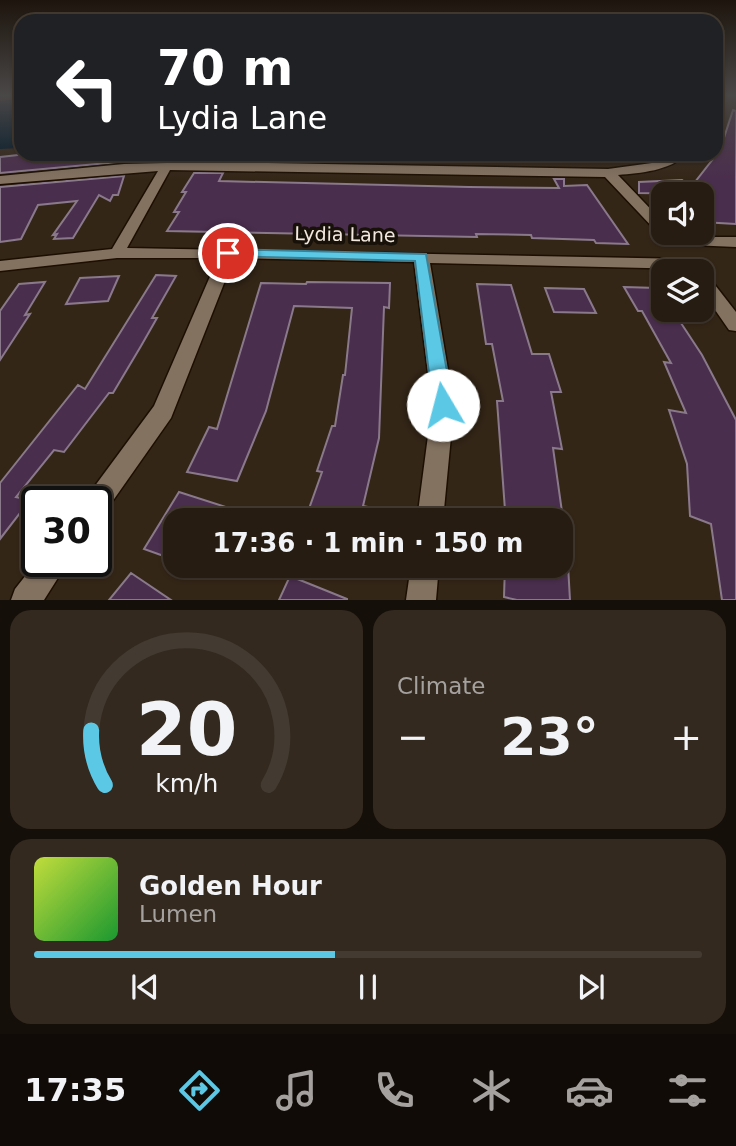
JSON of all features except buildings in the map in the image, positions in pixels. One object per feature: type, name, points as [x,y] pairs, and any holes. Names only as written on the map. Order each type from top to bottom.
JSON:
[{"type":"street","points":[[236,166],[239,161]]},
{"type":"street","points":[[0,180],[166,167],[236,166],[608,173],[648,168],[671,161]]},
{"type":"street","points":[[117,254],[166,167]]},
{"type":"street","points":[[608,173],[651,216]]},
{"type":"street","points":[[714,239],[736,242]]},
{"type":"street","points":[[108,486],[163,411],[228,253]]},
{"type":"street","name":"Lydia Lane","points":[[0,266],[117,254],[228,253],[651,266]]},
{"type":"street","points":[[421,257],[443,405],[431,508]]},
{"type":"street","points":[[714,296],[736,325]]},
{"type":"street","points":[[26,600],[43,577]]},
{"type":"street","points":[[421,600],[424,578]]},
{"type":"water","points":[[0,123],[14,123],[14,148],[0,149]]},
{"type":"route","points":[[228,253],[421,257],[443,405]]}]
